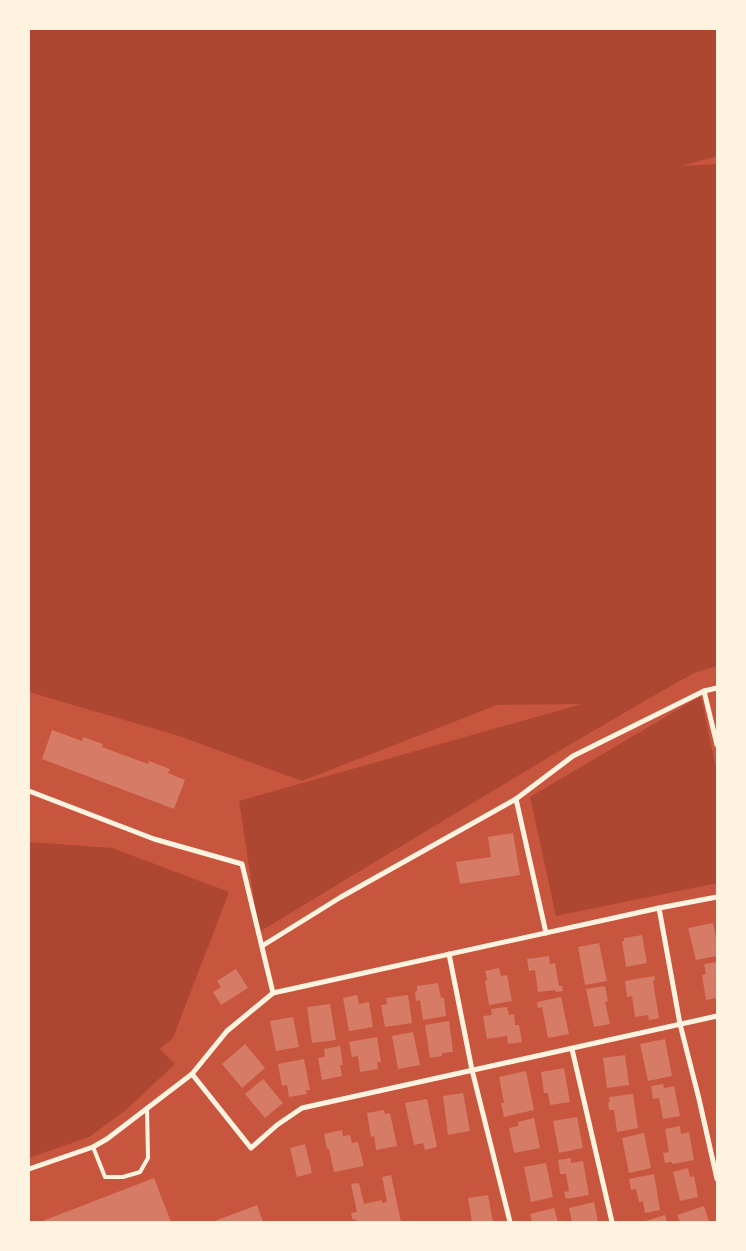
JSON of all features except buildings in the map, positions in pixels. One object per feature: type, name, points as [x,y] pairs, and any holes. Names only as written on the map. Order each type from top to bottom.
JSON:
[{"type":"street","points":[[262,946],[341,897],[516,799],[573,756],[704,691],[717,688]]},
{"type":"street","points":[[704,691],[717,745]]},
{"type":"street","points":[[29,791],[154,839],[242,864],[273,993]]},
{"type":"street","points":[[516,799],[546,933]]},
{"type":"street","points":[[29,1169],[93,1147],[108,1139],[192,1074],[227,1031],[273,993],[659,908],[717,897]]},
{"type":"street","points":[[659,908],[680,1024],[717,1179]]},
{"type":"street","points":[[449,954],[472,1070],[510,1222]]},
{"type":"street","points":[[192,1074],[251,1148],[277,1125],[302,1108],[717,1016]]},
{"type":"street","points":[[572,1049],[612,1222]]},
{"type":"lane","points":[[93,1147],[105,1177],[123,1177],[140,1172],[148,1158],[147,1108]]},
{"type":"shaded area","points":[[29,29],[717,29],[717,156],[682,166],[717,164],[717,666],[694,673],[648,699],[259,932],[239,801],[582,704],[497,705],[302,781],[179,736],[29,692]]},
{"type":"shaded area","points":[[701,696],[717,773],[717,883],[556,916],[530,797]]},
{"type":"shaded area","points":[[29,842],[112,848],[229,892],[173,1038],[160,1049],[175,1064],[126,1110],[89,1137],[29,1158]]}]
